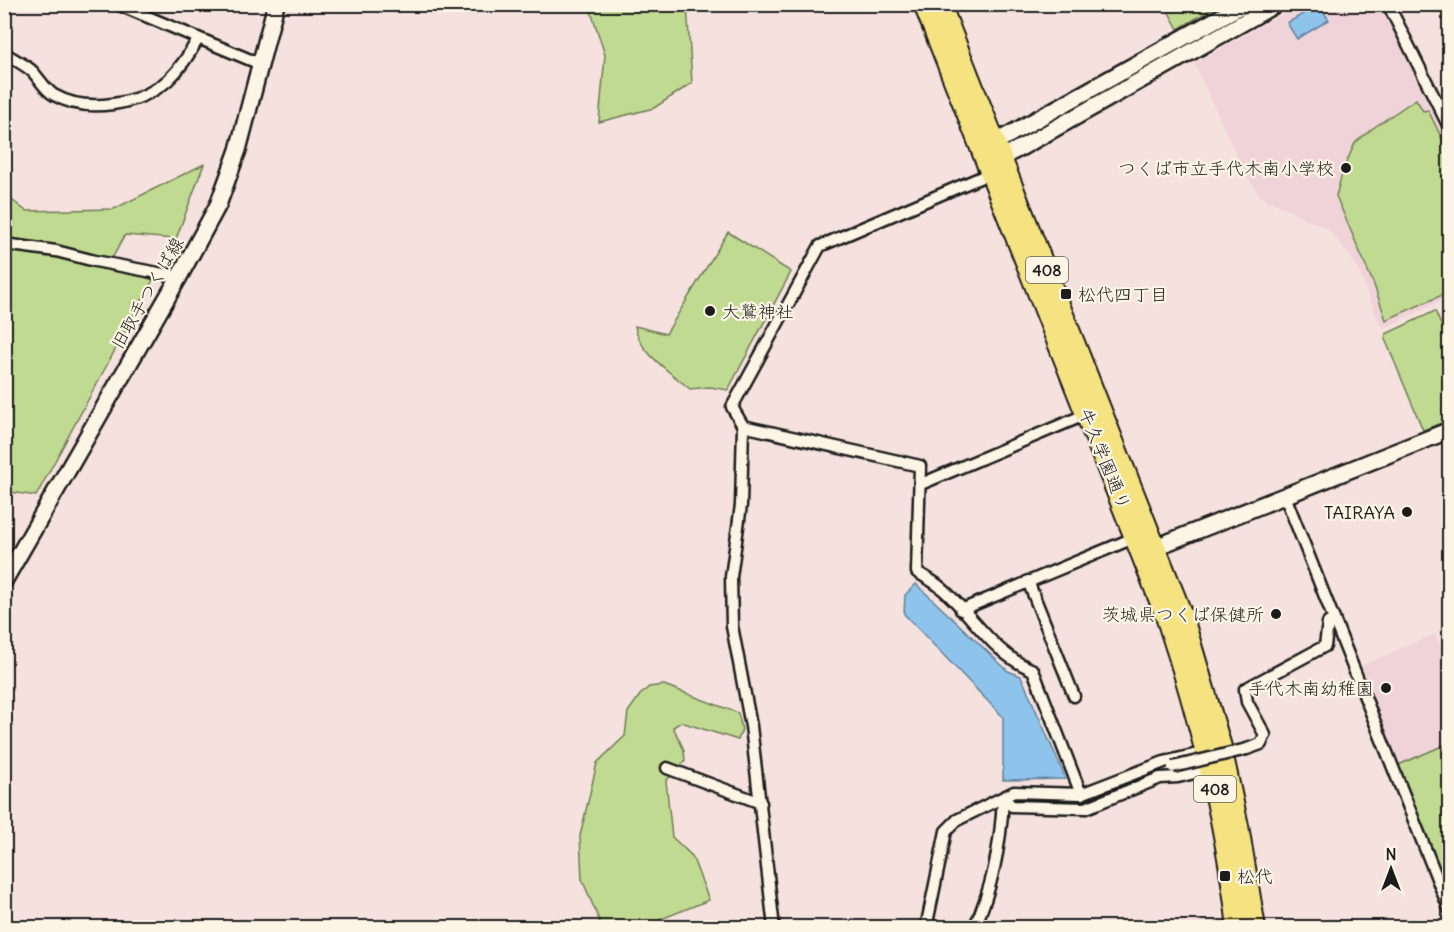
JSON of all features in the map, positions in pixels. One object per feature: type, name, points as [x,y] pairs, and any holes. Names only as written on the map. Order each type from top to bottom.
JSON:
[{"type":"highway","name":"牛久学園通り","points":[[924,4],[993,156],[1145,545],[1209,760],[1238,927]]},
{"type":"highway","name":"牛久学園通り","points":[[940,4],[1087,414],[1190,639],[1221,747],[1240,835],[1255,927]]},
{"type":"street","points":[[117,4],[260,64]]},
{"type":"street","name":"旧取手つくば線","points":[[4,581],[218,205],[238,150],[276,4]]},
{"type":"street","points":[[993,156],[1244,4]]},
{"type":"street","points":[[774,927],[752,726],[732,626],[731,577],[741,505],[742,426],[732,407],[819,246],[993,156],[1276,4]]},
{"type":"street","points":[[1388,4],[1449,129]]},
{"type":"street","points":[[4,53],[31,71],[53,94],[86,105],[120,103],[144,94],[166,81],[186,60],[198,39]]},
{"type":"street","points":[[4,244],[56,251],[179,277]]},
{"type":"street","points":[[921,484],[1087,414]]},
{"type":"street","points":[[742,426],[920,466],[917,572],[941,587],[1001,652],[1014,662],[1033,669],[1081,794]]},
{"type":"street","points":[[961,610],[1028,582],[1145,545],[1285,496],[1449,430]]},
{"type":"street","points":[[1285,496],[1449,911]]},
{"type":"street","points":[[1028,582],[1074,696]]},
{"type":"street","points":[[1003,798],[1086,799],[1173,767],[1261,744],[1265,735],[1246,702],[1245,689],[1325,645],[1328,623],[1334,619]]},
{"type":"street","points":[[1003,798],[1012,806],[1086,808],[1160,778],[1178,777],[1209,760]]},
{"type":"street","points":[[926,927],[946,831],[957,820],[1014,792],[1081,794],[1164,762],[1209,760]]},
{"type":"street","points":[[667,768],[761,803]]},
{"type":"street","points":[[974,927],[984,905],[1001,835],[1003,798]]},
{"type":"shaded area","name":"つくば市立手代木南小学校","points":[[1299,5],[1380,5],[1449,144],[1449,297],[1387,327],[1380,325],[1357,266],[1329,230],[1260,196],[1244,171],[1194,63]]},
{"type":"shaded area","points":[[1435,634],[1449,666],[1449,743],[1394,767],[1354,669]]},
{"type":"green space","points":[[589,5],[687,5],[692,83],[654,108],[599,122],[605,55]]},
{"type":"green space","points":[[1165,5],[1219,5],[1178,29]]},
{"type":"green space","points":[[1416,99],[1423,111],[1428,110],[1449,153],[1449,292],[1386,320],[1374,285],[1336,196],[1343,170],[1355,143]]},
{"type":"green space","points":[[204,164],[176,239],[125,235],[109,264],[153,280],[36,496],[5,491],[4,194],[26,211],[114,209]]},
{"type":"green space","points":[[728,232],[791,272],[728,390],[710,387],[690,389],[648,353],[637,335],[635,326],[666,334]]},
{"type":"green space","points":[[1435,311],[1449,343],[1449,420],[1423,430],[1385,339],[1386,334]]},
{"type":"green space","points":[[664,685],[738,713],[742,729],[738,740],[681,722],[673,727],[684,750],[685,761],[666,781],[672,837],[692,856],[709,900],[661,919],[657,927],[602,927],[582,879],[580,836],[597,763],[625,736],[628,712],[640,695],[649,687]]},
{"type":"green space","points":[[1449,743],[1449,897],[1394,767]]},
{"type":"water","points":[[1319,5],[1329,20],[1297,39],[1287,23]]},
{"type":"water","points":[[916,584],[1008,671],[1021,676],[1066,779],[1003,780],[1003,717],[904,614],[905,595]]},
{"type":"place","name":"つくば市立手代木南小学校","points":[[1346,168]]},
{"type":"place","name":"松代四丁目","points":[[1066,294]]},
{"type":"place","name":"大鷲神社","points":[[710,311]]},
{"type":"place","name":"TAIRAYA","points":[[1407,512]]},
{"type":"place","name":"茨城県つくば保健所","points":[[1276,614]]},
{"type":"place","name":"手代木南幼稚園","points":[[1386,688]]},
{"type":"place","name":"松代","points":[[1225,876]]}]
